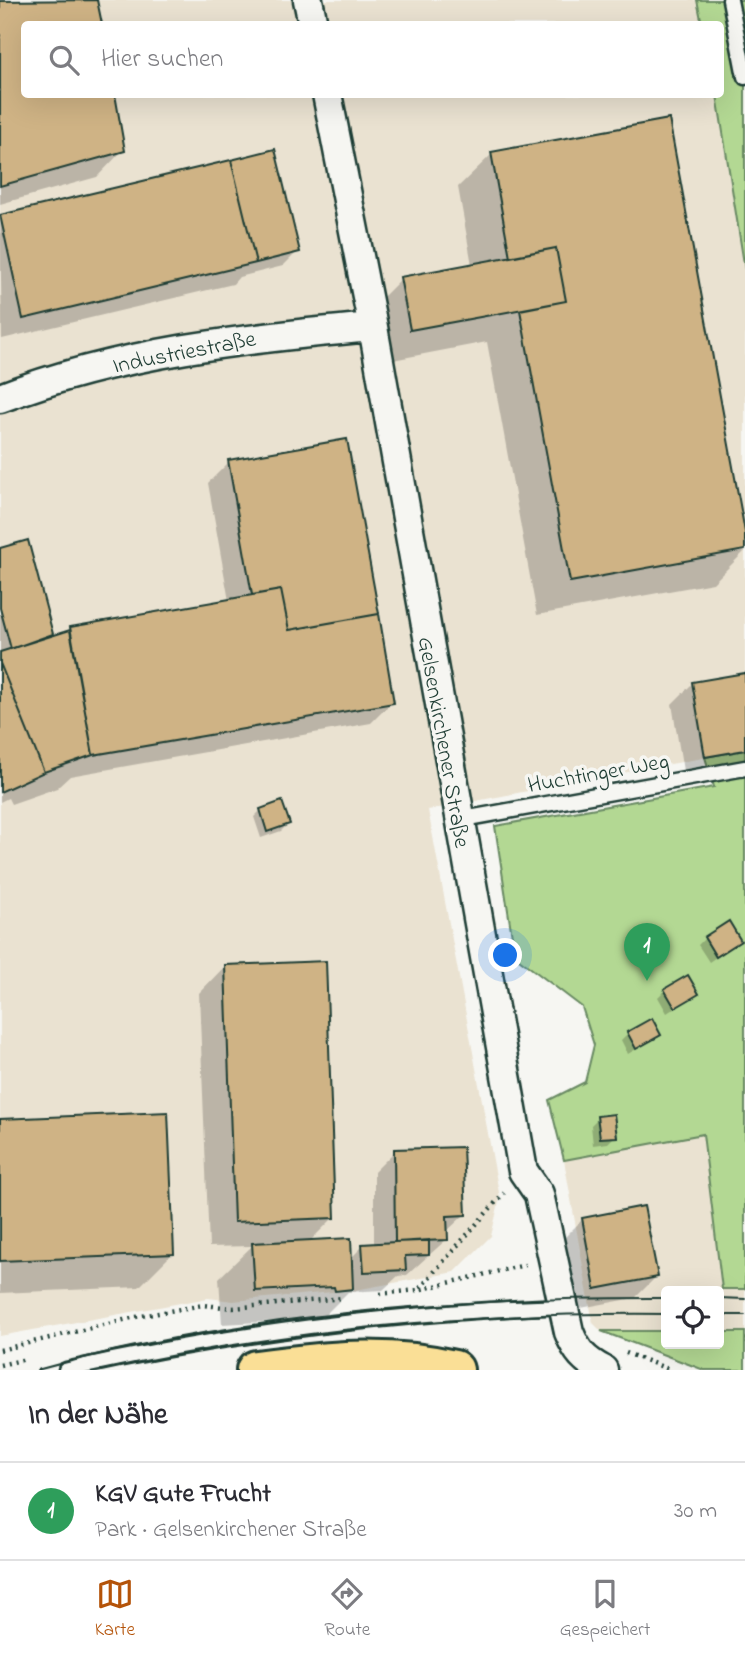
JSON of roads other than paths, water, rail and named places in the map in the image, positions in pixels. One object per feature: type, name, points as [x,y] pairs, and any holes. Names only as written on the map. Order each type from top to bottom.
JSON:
[{"type":"highway","points":[[256,1370],[334,1360],[407,1362],[454,1370]]},
{"type":"street","points":[[308,0],[312,21]]},
{"type":"street","name":"Gelsenkirchener Straße","points":[[328,98],[373,327],[458,820],[523,1171],[539,1194],[563,1306],[577,1351],[587,1362],[603,1370]]},
{"type":"street","name":"Industriestraße","points":[[0,398],[83,372],[200,345],[373,327]]},
{"type":"lane","points":[[731,1],[745,77]]},
{"type":"lane","name":"Huchtinger Weg","points":[[458,820],[745,768]]},
{"type":"lane","points":[[66,1370],[184,1345],[365,1319],[563,1306]]},
{"type":"tram line","points":[[37,1370],[191,1335],[270,1322],[508,1301],[661,1298]]},
{"type":"tram line","points":[[724,1298],[745,1299]]},
{"type":"tram line","points":[[101,1370],[241,1344],[382,1326],[524,1316],[661,1314]]},
{"type":"tram line","points":[[724,1315],[745,1315]]},
{"type":"place","name":"KGV Gute Frucht","points":[[647,981]]}]
